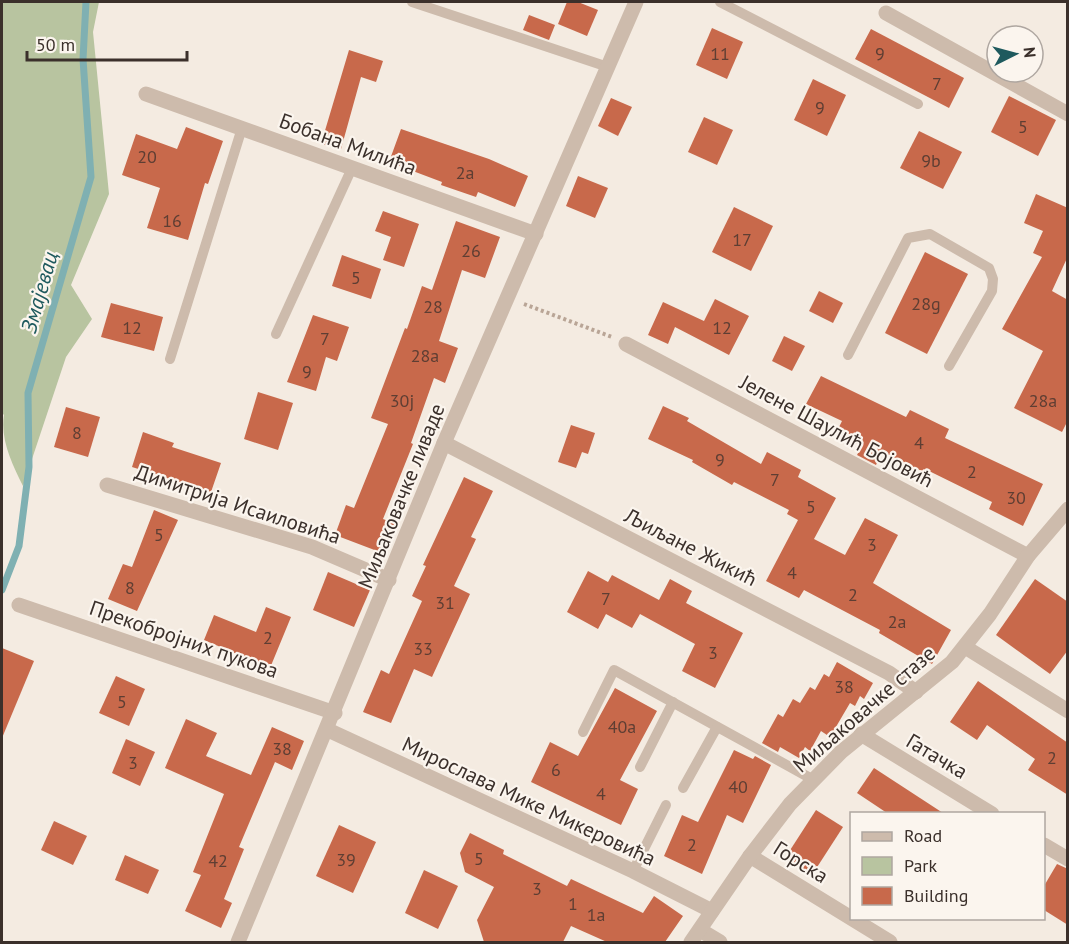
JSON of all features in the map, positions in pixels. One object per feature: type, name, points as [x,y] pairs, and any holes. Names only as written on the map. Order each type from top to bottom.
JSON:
[{"type":"street","name":"Миљаковачке ливаде","points":[[238,942],[328,730],[444,443],[510,297],[636,2]]},
{"type":"street","points":[[886,13],[1068,114]]},
{"type":"street","name":"Бобана Милића","points":[[146,94],[537,234]]},
{"type":"street","name":"Јелене Шаулић Бојовић","points":[[626,344],[1028,556]]},
{"type":"street","name":"Љиљане Жикић","points":[[444,443],[889,673],[916,692]]},
{"type":"street","name":"Димитрија Исаиловића","points":[[106,485],[312,547],[389,580]]},
{"type":"street","name":"Миљаковачке стазе","points":[[695,936],[750,856],[812,779],[861,734],[952,662],[965,647],[1028,556],[1068,509]]},
{"type":"street","name":"Прекобројних пукова","points":[[19,605],[335,713]]},
{"type":"street","points":[[965,647],[1068,711]]},
{"type":"street","name":"Мирослава Мике Микеровића","points":[[328,730],[633,871],[712,911]]},
{"type":"street","name":"Гатачка","points":[[861,734],[990,812]]},
{"type":"street","points":[[1045,846],[1068,860]]},
{"type":"street","name":"Горска","points":[[750,856],[850,917]]},
{"type":"street","name":"Горска","points":[[854,920],[890,942]]},
{"type":"street","points":[[695,936],[720,942]]},
{"type":"lane","points":[[412,2],[608,67]]},
{"type":"lane","points":[[720,2],[918,104]]},
{"type":"lane","points":[[170,358],[242,128]]},
{"type":"lane","points":[[276,333],[352,168]]},
{"type":"lane","points":[[848,355],[908,238],[930,234],[989,268],[993,279],[992,291],[950,366]]},
{"type":"lane","points":[[584,732],[614,670],[812,779]]},
{"type":"lane","points":[[640,767],[673,702]]},
{"type":"lane","points":[[683,788],[717,727]]},
{"type":"lane","points":[[633,871],[666,805]]},
{"type":"path","points":[[510,297],[536,310],[626,344]]},
{"type":"green space","points":[[2,2],[99,2],[93,32],[109,194],[71,285],[92,319],[66,357],[23,486],[8,451],[2,413]]},
{"type":"building","points":[[567,2],[578,2],[598,10],[587,36],[558,24]]},
{"type":"building","points":[[529,15],[555,25],[549,40],[523,30]]},
{"type":"building","points":[[712,28],[743,42],[727,79],[696,65]]},
{"type":"building","points":[[871,29],[964,78],[949,108],[855,59]]},
{"type":"building","points":[[349,50],[383,61],[376,82],[361,77],[341,149],[321,144]]},
{"type":"building","points":[[813,79],[846,95],[827,136],[794,120]]},
{"type":"building","points":[[1009,96],[1056,120],[1038,156],[991,132]]},
{"type":"building","points":[[611,98],[632,107],[618,136],[598,126]]},
{"type":"building","points":[[704,117],[733,130],[717,165],[688,152]]},
{"type":"building","points":[[186,127],[223,141],[208,184],[205,183],[188,240],[147,228],[160,188],[122,175],[136,134],[177,149]]},
{"type":"building","points":[[401,129],[489,159],[528,176],[515,207],[478,192],[476,197],[441,185],[442,182],[389,162]]},
{"type":"building","points":[[919,131],[962,152],[943,189],[900,168]]},
{"type":"building","points":[[578,176],[608,188],[595,218],[566,206]]},
{"type":"building","points":[[1036,194],[1068,208],[1068,256],[1052,291],[1068,300],[1068,420],[1062,432],[1014,408],[1043,351],[1002,329],[1042,257],[1033,253],[1043,231],[1024,223]]},
{"type":"building","points":[[734,207],[773,226],[751,271],[712,252]]},
{"type":"building","points":[[383,211],[419,224],[404,267],[383,260],[391,237],[375,231]]},
{"type":"building","points":[[456,221],[500,237],[485,278],[462,270],[439,341],[458,348],[445,383],[434,378],[411,443],[413,444],[383,519],[396,524],[385,554],[335,535],[346,505],[354,508],[388,424],[371,418],[422,286],[432,290]]},
{"type":"building","points":[[925,252],[968,274],[927,354],[885,333]]},
{"type":"building","points":[[342,255],[381,269],[371,299],[332,286]]},
{"type":"building","points":[[819,291],[843,303],[833,323],[809,311]]},
{"type":"building","points":[[715,299],[749,316],[729,355],[675,327],[668,344],[648,335],[663,302],[704,321]]},
{"type":"building","points":[[111,303],[163,317],[154,351],[101,337]]},
{"type":"building","points":[[313,315],[349,327],[337,361],[326,357],[316,391],[287,382]]},
{"type":"building","points":[[784,336],[805,346],[792,371],[772,361]]},
{"type":"building","points":[[821,376],[906,417],[910,410],[949,429],[945,438],[1043,484],[1023,526],[989,509],[992,502],[929,471],[928,474],[882,452],[876,465],[857,455],[862,446],[836,433],[842,421],[806,404]]},
{"type":"building","points":[[258,392],[293,403],[278,450],[244,439]]},
{"type":"building","points":[[663,406],[689,418],[687,421],[761,464],[767,452],[801,470],[798,477],[836,498],[814,539],[845,555],[865,518],[898,535],[873,583],[951,630],[932,664],[879,633],[880,630],[804,590],[799,598],[766,581],[798,520],[787,514],[789,510],[734,482],[732,485],[692,462],[693,460],[648,439]]},
{"type":"building","points":[[66,407],[100,417],[88,457],[54,447]]},
{"type":"building","points":[[571,425],[595,433],[588,454],[582,452],[576,468],[558,462]]},
{"type":"building","points":[[143,432],[174,443],[172,447],[221,463],[211,492],[132,467]]},
{"type":"building","points":[[464,477],[493,491],[471,537],[476,539],[454,586],[470,594],[432,677],[414,669],[391,723],[363,712],[381,670],[389,674],[422,601],[412,596],[426,566],[423,565]]},
{"type":"building","points":[[154,510],[178,520],[137,611],[108,599],[123,564],[132,567]]},
{"type":"building","points":[[588,571],[608,582],[612,575],[659,600],[670,579],[692,591],[686,603],[743,633],[715,688],[682,671],[695,644],[640,614],[632,628],[606,614],[598,629],[567,612]]},
{"type":"building","points":[[328,572],[370,590],[354,627],[313,610]]},
{"type":"building","points":[[1035,579],[1068,602],[1068,650],[1050,674],[996,635]]},
{"type":"building","points":[[266,607],[291,617],[270,668],[204,640],[214,615],[256,632]]},
{"type":"building","points":[[2,648],[34,661],[2,738]]},
{"type":"building","points":[[837,662],[873,683],[864,699],[860,696],[855,706],[850,703],[830,737],[821,731],[810,751],[805,747],[799,758],[780,747],[778,752],[762,743],[778,714],[783,717],[793,699],[800,703],[810,687],[815,690],[824,674],[829,677]]},
{"type":"building","points":[[116,676],[145,689],[129,726],[99,713]]},
{"type":"building","points":[[978,681],[1068,743],[1068,795],[1028,770],[1035,759],[987,725],[977,740],[950,722]]},
{"type":"building","points":[[615,688],[657,711],[620,780],[638,789],[621,825],[531,782],[550,742],[578,756]]},
{"type":"building","points":[[186,719],[217,733],[206,756],[251,775],[272,727],[304,741],[292,770],[275,762],[239,847],[244,849],[224,899],[232,903],[221,928],[185,911],[201,875],[193,872],[224,794],[165,768]]},
{"type":"building","points":[[126,739],[155,752],[140,786],[112,773]]},
{"type":"building","points":[[734,750],[753,759],[755,756],[771,765],[743,823],[727,815],[702,874],[664,856],[682,815],[698,822]]},
{"type":"building","points":[[874,768],[941,812],[886,812],[857,793]]},
{"type":"building","points":[[816,810],[843,827],[812,875],[785,858]]},
{"type":"building","points":[[54,821],[87,836],[73,865],[41,850]]},
{"type":"building","points":[[339,825],[376,842],[353,893],[316,876]]},
{"type":"building","points":[[470,833],[504,850],[503,854],[567,886],[571,879],[643,913],[654,896],[683,916],[665,942],[607,942],[571,926],[563,942],[484,942],[477,920],[494,887],[465,872],[460,853]]},
{"type":"building","points":[[125,855],[159,870],[148,894],[115,880]]},
{"type":"building","points":[[1057,864],[1068,869],[1068,925],[1045,911],[1045,884]]},
{"type":"building","points":[[424,870],[458,886],[438,929],[405,913]]},
{"type":"waterway","name":"Змајевац","points":[[2,590],[19,546],[29,467],[28,393],[91,177],[83,59],[86,2]]}]
